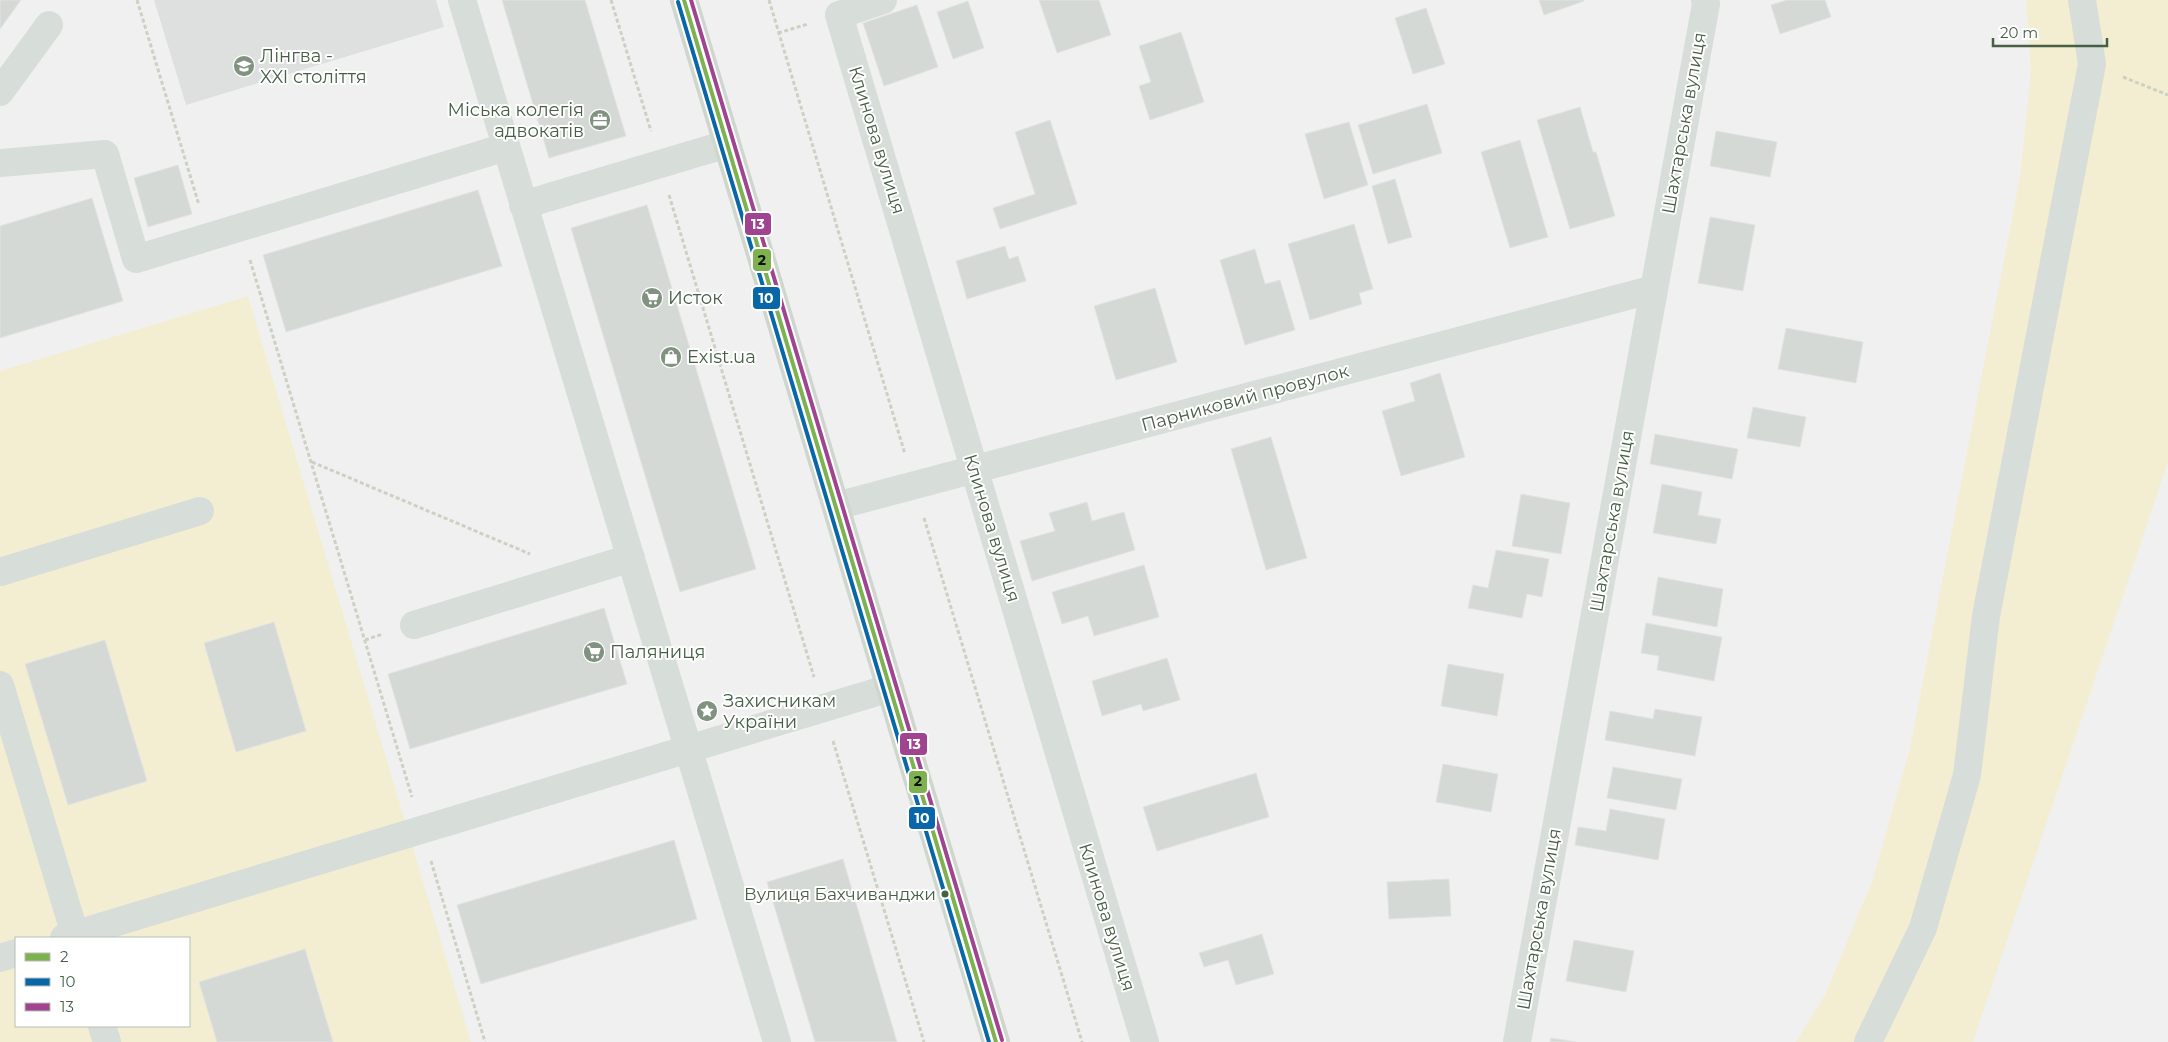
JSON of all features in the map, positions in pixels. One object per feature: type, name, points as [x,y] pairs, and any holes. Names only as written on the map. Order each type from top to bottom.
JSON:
[{"type":"main road","points":[[684,0],[996,1042]]},
{"type":"street","points":[[462,0],[777,1042]]},
{"type":"street","name":"Клинова вулиця","points":[[883,0],[839,15],[1145,1042]]},
{"type":"street","name":"Шахтарська вулиця","points":[[1517,1042],[1706,4],[1704,0]]},
{"type":"street","points":[[1868,1042],[1923,928],[1967,775],[1986,616],[2092,64],[2082,0]]},
{"type":"street","points":[[0,92],[49,26]]},
{"type":"street","points":[[523,205],[727,144]]},
{"type":"street","points":[[0,163],[105,154],[136,259],[506,147]]},
{"type":"street","name":"Парниковий провулок","points":[[836,506],[1654,289]]},
{"type":"street","points":[[0,572],[200,511]]},
{"type":"street","points":[[414,625],[631,558]]},
{"type":"street","points":[[0,686],[72,937],[890,688]]},
{"type":"street","points":[[0,958],[15,953]]},
{"type":"street","points":[[102,1027],[107,1042]]},
{"type":"path","points":[[137,0],[208,237]]},
{"type":"path","points":[[611,0],[924,1042]]},
{"type":"path","points":[[769,0],[1082,1042]]},
{"type":"path","points":[[2092,64],[2168,95]]},
{"type":"path","points":[[241,227],[485,1042]]},
{"type":"path","points":[[312,462],[579,574]]},
{"type":"shaded area","name":"Лінгва - XXI століття","points":[[154,0],[436,0],[444,27],[186,105]]},
{"type":"shaded area","points":[[2026,0],[2168,0],[2168,462],[1973,1042],[1796,1042],[1825,995],[1873,879],[1910,748],[2020,177],[2031,72]]},
{"type":"shaded area","points":[[248,296],[471,1042],[0,1042],[0,371]]},
{"type":"building","points":[[0,0],[21,0],[0,29]]},
{"type":"building","points":[[502,0],[585,0],[626,136],[549,158]]},
{"type":"building","points":[[1039,0],[1099,0],[1111,35],[1057,53]]},
{"type":"building","points":[[1539,0],[1584,0],[1584,1],[1544,15]]},
{"type":"building","points":[[1787,0],[1825,0],[1831,17],[1780,34],[1771,5]]},
{"type":"building","points":[[968,1],[984,48],[953,59],[937,12]]},
{"type":"building","points":[[917,5],[938,67],[884,86],[863,23]]},
{"type":"building","points":[[1426,8],[1445,64],[1413,74],[1395,18]]},
{"type":"building","points":[[1181,32],[1204,102],[1150,120],[1139,86],[1151,82],[1139,46]]},
{"type":"building","points":[[1427,104],[1442,153],[1373,174],[1358,125]]},
{"type":"building","points":[[1580,107],[1615,216],[1570,229],[1537,120]]},
{"type":"building","points":[[1050,120],[1077,204],[1000,229],[993,208],[1035,194],[1015,132]]},
{"type":"building","points":[[1349,122],[1368,185],[1324,199],[1305,134]]},
{"type":"building","points":[[1716,131],[1777,142],[1770,177],[1710,166]]},
{"type":"building","points":[[1520,140],[1548,237],[1510,248],[1481,152]]},
{"type":"building","points":[[178,165],[192,214],[148,227],[134,178]]},
{"type":"building","points":[[1395,179],[1412,237],[1388,244],[1372,186]]},
{"type":"building","points":[[478,190],[502,266],[286,332],[263,255]]},
{"type":"building","points":[[92,198],[123,301],[0,338],[0,226]]},
{"type":"building","points":[[647,205],[756,569],[680,592],[571,228]]},
{"type":"building","points":[[1710,217],[1755,225],[1743,291],[1698,283]]},
{"type":"building","points":[[1354,224],[1373,289],[1359,293],[1362,304],[1310,320],[1288,244]]},
{"type":"building","points":[[1005,246],[1009,259],[1018,256],[1026,281],[967,299],[956,261]]},
{"type":"building","points":[[1255,249],[1265,284],[1280,280],[1295,330],[1245,345],[1220,260]]},
{"type":"building","points":[[1155,288],[1177,362],[1116,380],[1094,306]]},
{"type":"building","points":[[1786,328],[1863,342],[1856,383],[1778,369]]},
{"type":"building","points":[[1440,373],[1465,457],[1401,476],[1382,411],[1415,401],[1410,383]]},
{"type":"building","points":[[1753,407],[1806,417],[1800,447],[1747,438]]},
{"type":"building","points":[[1655,434],[1738,449],[1732,479],[1650,464]]},
{"type":"building","points":[[1271,437],[1307,558],[1266,570],[1231,449]]},
{"type":"building","points":[[1662,484],[1702,492],[1698,515],[1721,519],[1716,544],[1653,533]]},
{"type":"building","points":[[1521,494],[1570,503],[1561,554],[1512,546]]},
{"type":"building","points":[[1087,502],[1092,521],[1124,512],[1135,550],[1032,581],[1020,541],[1055,531],[1049,513]]},
{"type":"building","points":[[1496,550],[1549,559],[1542,597],[1527,594],[1522,618],[1468,608],[1473,585],[1488,588]]},
{"type":"building","points":[[1144,565],[1159,617],[1094,636],[1088,616],[1062,624],[1052,592]]},
{"type":"building","points":[[1658,577],[1723,589],[1717,627],[1652,615]]},
{"type":"building","points":[[604,608],[627,684],[410,749],[388,674]]},
{"type":"building","points":[[274,622],[306,731],[236,752],[204,643]]},
{"type":"building","points":[[1646,623],[1722,637],[1714,681],[1657,670],[1659,656],[1641,653]]},
{"type":"building","points":[[105,640],[147,781],[68,805],[25,664]]},
{"type":"building","points":[[1167,658],[1180,700],[1143,711],[1141,704],[1102,716],[1092,681]]},
{"type":"building","points":[[1448,664],[1504,674],[1497,716],[1441,706]]},
{"type":"building","points":[[1655,709],[1702,717],[1695,756],[1605,740],[1610,711],[1653,719]]},
{"type":"building","points":[[1443,764],[1498,774],[1491,812],[1436,802]]},
{"type":"building","points":[[1613,767],[1682,779],[1676,810],[1607,798]]},
{"type":"building","points":[[1256,773],[1269,817],[1157,851],[1143,807]]},
{"type":"building","points":[[1610,809],[1665,819],[1658,860],[1575,845],[1578,827],[1606,831]]},
{"type":"building","points":[[674,840],[697,919],[481,984],[457,905]]},
{"type":"building","points":[[843,859],[897,1042],[815,1042],[767,882]]},
{"type":"building","points":[[1449,879],[1451,916],[1389,919],[1387,882]]},
{"type":"building","points":[[1262,934],[1274,974],[1236,985],[1228,960],[1204,967],[1199,953]]},
{"type":"building","points":[[1574,940],[1634,951],[1626,992],[1566,981]]},
{"type":"building","points":[[305,949],[333,1042],[217,1042],[199,982]]},
{"type":"building","points":[[1551,1038],[1576,1042],[1550,1042]]},
{"type":"transit line","name":"2","points":[[684,0],[996,1042]]},
{"type":"transit line","name":"13","points":[[691,0],[1002,1040]]},
{"type":"transit line","name":"10","points":[[678,2],[989,1042]]},
{"type":"place","name":"Лінгва - XXI століття","points":[[244,66]]},
{"type":"place","name":"Міська колегія адвокатів","points":[[600,120]]},
{"type":"place","name":"Исток","points":[[652,298]]},
{"type":"place","name":"Exist.ua","points":[[671,357]]},
{"type":"place","name":"Паляниця","points":[[594,652]]},
{"type":"place","name":"Захисникам України","points":[[707,711]]},
{"type":"place","name":"Вулиця Бахчиванджи","points":[[945,894]]}]
